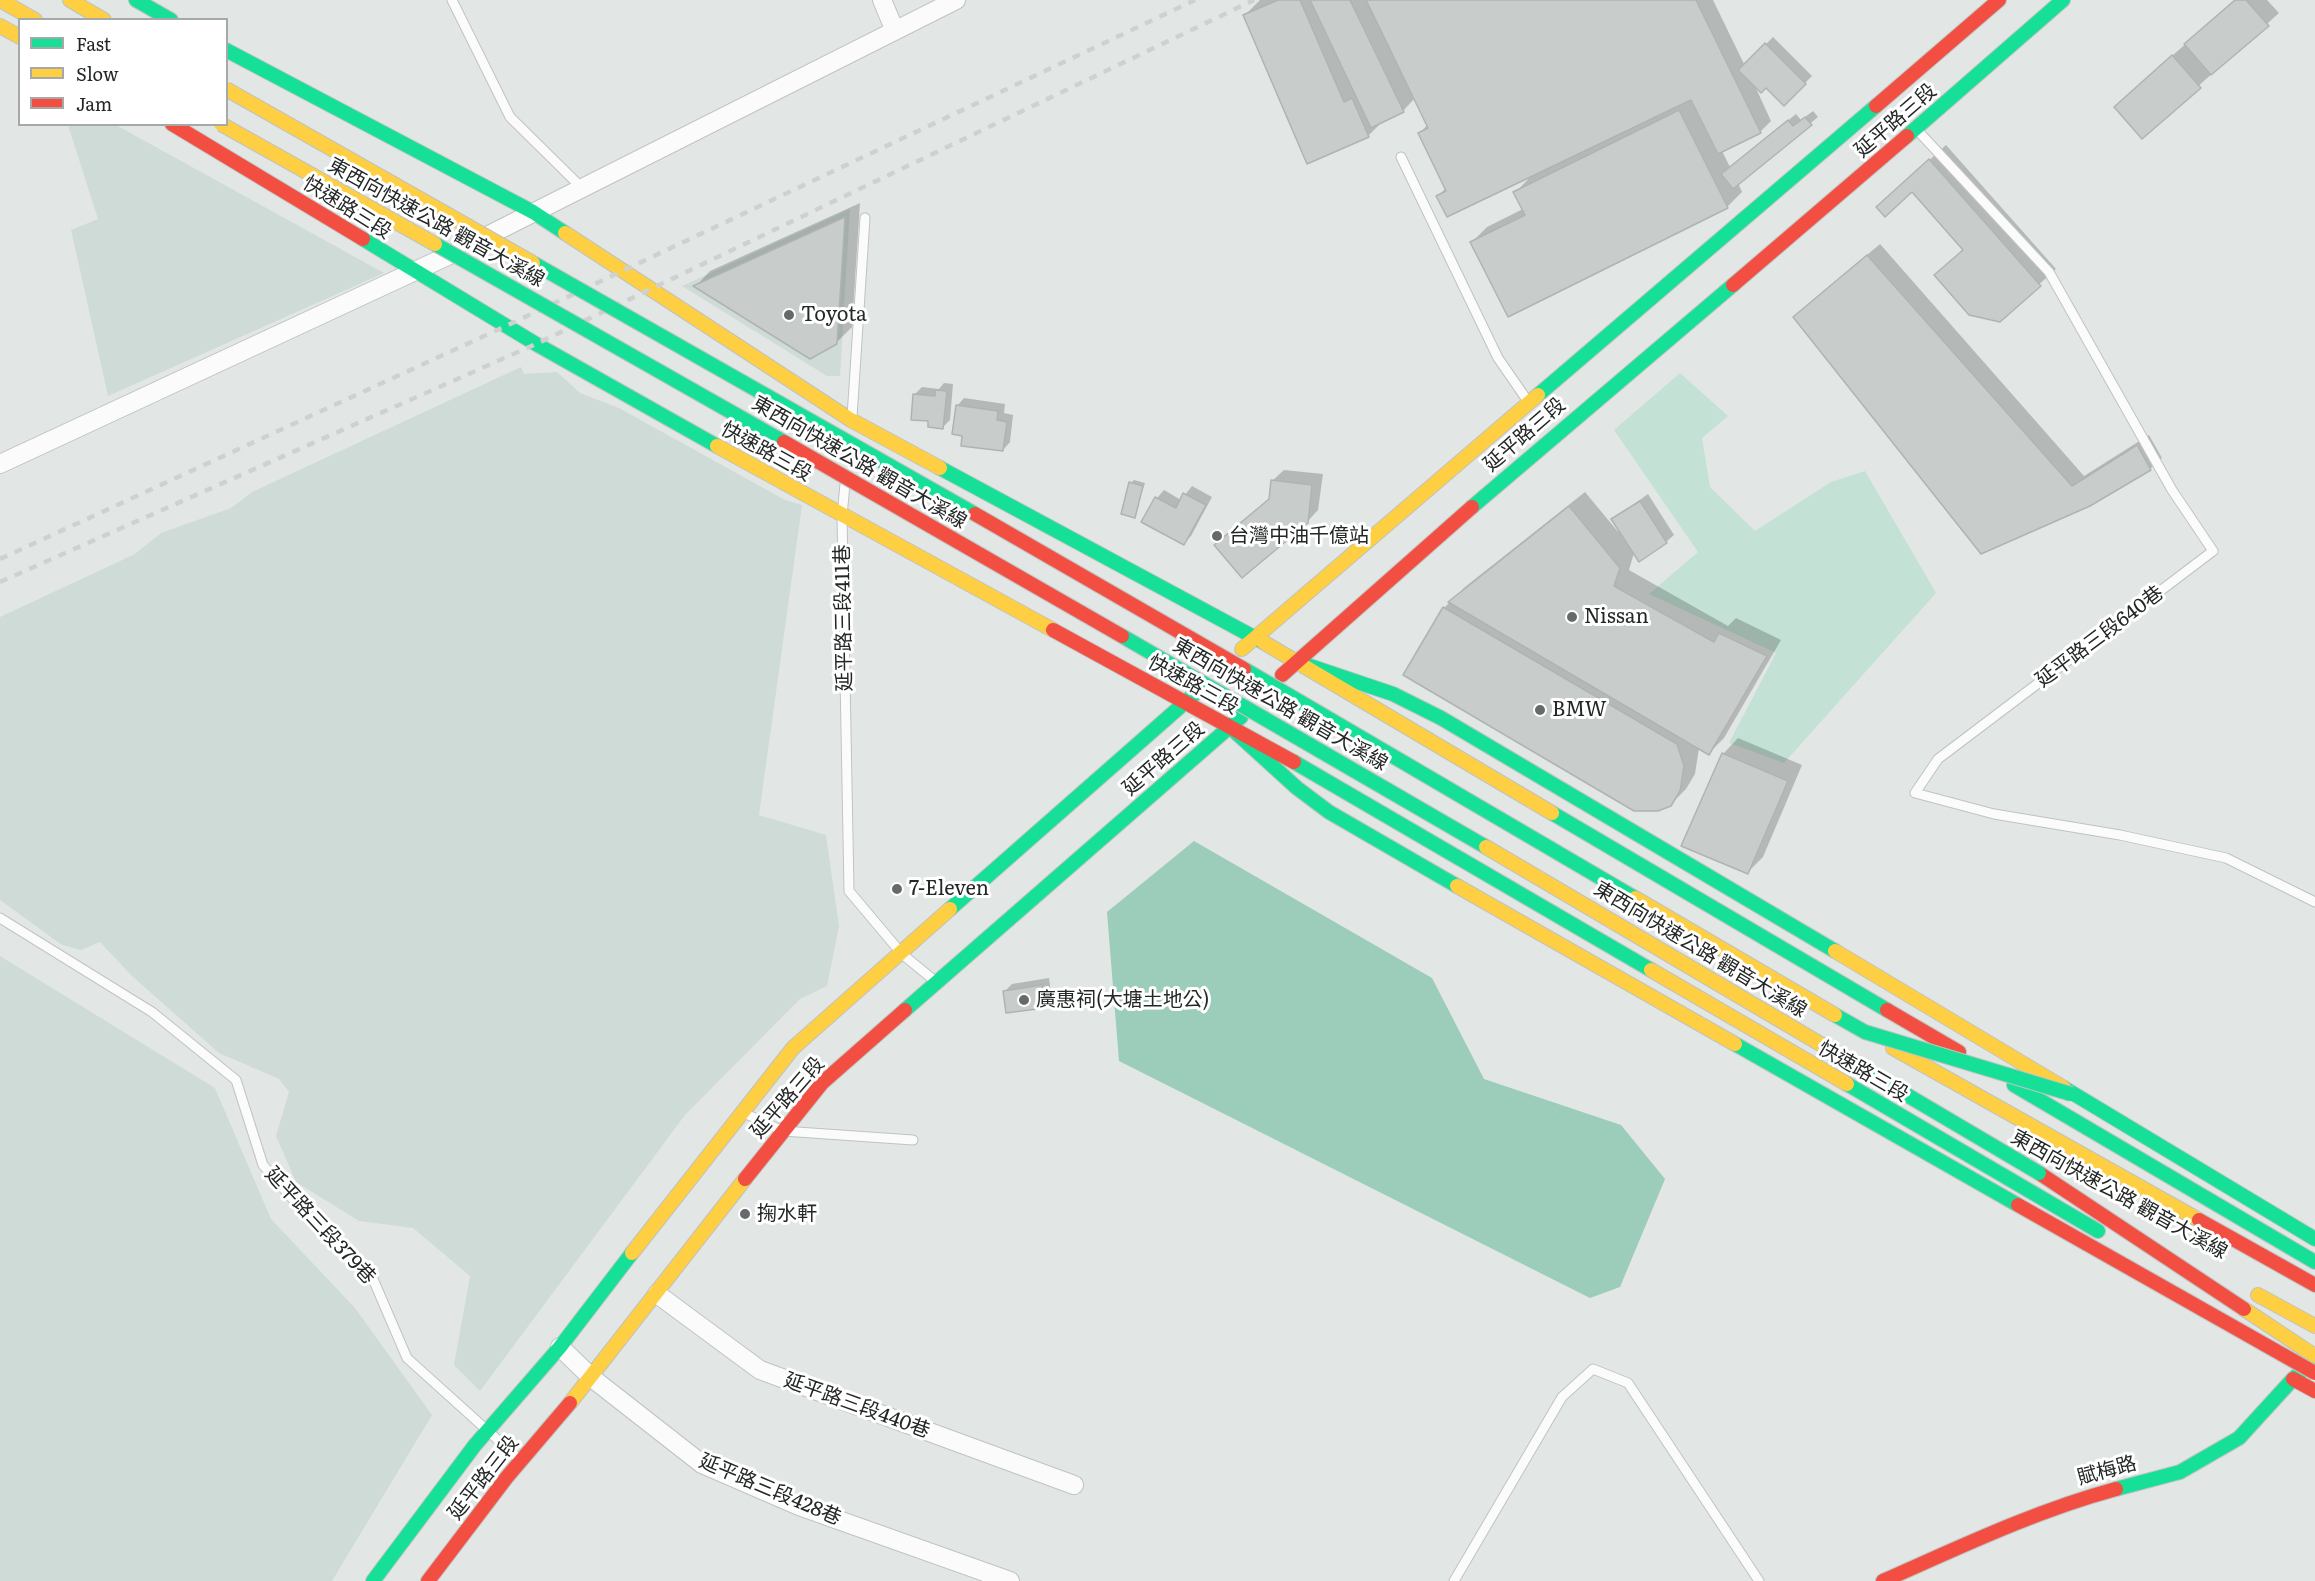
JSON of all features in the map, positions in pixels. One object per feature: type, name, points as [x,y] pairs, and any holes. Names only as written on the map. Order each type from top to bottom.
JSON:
[{"type":"main road","points":[[0,0],[32,18]]},
{"type":"main road","points":[[70,0],[101,18]]},
{"type":"main road","points":[[136,0],[166,18]]},
{"type":"main road","name":"延平路三段","points":[[373,1581],[487,1432],[560,1347],[793,1048],[1186,703],[1254,637],[1532,406],[1799,178],[1999,0]]},
{"type":"main road","name":"延平路三段","points":[[428,1581],[521,1461],[592,1378],[822,1083],[1231,728],[1294,661],[1551,431],[1821,204],[1917,129],[2063,0]]},
{"type":"main road","points":[[0,26],[18,36]]},
{"type":"main road","points":[[228,51],[533,212],[851,420],[1254,637],[2315,1262]]},
{"type":"main road","name":"東西向快速公路 觀音大溪線","points":[[228,90],[1095,582],[1865,1032],[2315,1285]]},
{"type":"main road","name":"東西向快速公路 觀音大溪線","points":[[225,126],[699,393],[1390,790],[2039,1173],[2202,1264]]},
{"type":"main road","name":"快速路三段","points":[[188,129],[415,273],[842,516],[1313,773],[2315,1358]]},
{"type":"main road","points":[[1294,661],[1393,694],[1521,765],[2315,1239]]},
{"type":"main road","points":[[1231,728],[1297,788],[1329,812],[2315,1373]]},
{"type":"main road","points":[[1865,1032],[2071,1094]]},
{"type":"main road","points":[[2039,1173],[2315,1358]]},
{"type":"main road","points":[[2243,1287],[2315,1326]]},
{"type":"main road","name":"賦梅路","points":[[1883,1581],[2031,1516],[2075,1500],[2181,1472],[2239,1438],[2293,1378],[2315,1358]]},
{"type":"main road","points":[[2293,1378],[2315,1391]]},
{"type":"street","points":[[882,0],[895,31]]},
{"type":"street","points":[[0,464],[415,273],[956,0]]},
{"type":"street","points":[[982,592],[1036,520]]},
{"type":"street","name":"延平路三段440巷","points":[[657,1294],[760,1370],[1074,1485]]},
{"type":"street","name":"延平路三段428巷","points":[[560,1347],[592,1378],[702,1464],[799,1506],[1003,1579]]},
{"type":"lane","points":[[452,0],[510,117],[582,188]]},
{"type":"lane","name":"延平路三段640巷","points":[[1917,129],[2049,272],[2172,490],[2213,551],[1938,759],[1915,793],[1994,814],[2120,836],[2226,858],[2315,902]]},
{"type":"lane","points":[[1401,157],[1498,358],[1532,406]]},
{"type":"lane","points":[[848,452],[866,218]]},
{"type":"lane","name":"延平路三段411巷","points":[[847,463],[842,516],[849,891],[902,954],[936,982]]},
{"type":"lane","name":"延平路三段379巷","points":[[0,918],[152,1012],[236,1080],[263,1165],[325,1236],[373,1279],[407,1358],[521,1461]]},
{"type":"lane","points":[[741,1112],[783,1131],[913,1140]]},
{"type":"lane","points":[[1454,1581],[1562,1396],[1593,1370],[1628,1383],[1759,1581]]},
{"type":"shaded area","points":[[68,126],[118,126],[384,273],[108,396],[71,230],[98,219]]},
{"type":"shaded area","name":"Toyota","points":[[850,209],[840,376],[827,376],[682,286]]},
{"type":"shaded area","points":[[521,367],[524,374],[557,372],[580,393],[619,408],[785,500],[802,505],[759,815],[826,835],[839,926],[827,986],[800,999],[685,1115],[480,1391],[454,1365],[470,1276],[413,1228],[359,1221],[296,1182],[276,1136],[289,1092],[279,1079],[219,1053],[132,976],[100,942],[81,950],[62,945],[0,900],[0,617],[135,554],[161,533],[231,508],[252,492]]},
{"type":"shaded area","points":[[1680,373],[1728,416],[1702,438],[1710,487],[1755,531],[1831,482],[1865,471],[1936,593],[1784,763],[1729,743],[1776,653],[1649,594],[1698,552],[1614,430]]},
{"type":"shaded area","points":[[1194,841],[1432,978],[1484,1079],[1621,1125],[1665,1179],[1620,1287],[1590,1298],[1119,1061],[1107,912]]},
{"type":"shaded area","points":[[0,956],[215,1088],[271,1219],[355,1308],[432,1415],[332,1581],[0,1581]]},
{"type":"building","points":[[1278,0],[1300,0],[1344,102],[1352,98],[1369,137],[1307,164],[1243,15]]},
{"type":"building","points":[[1310,0],[1350,0],[1404,112],[1371,128]]},
{"type":"building","points":[[1366,0],[1696,0],[1761,133],[1718,154],[1691,100],[1447,217],[1436,196],[1446,191],[1418,133],[1428,128]]},
{"type":"building","points":[[2235,0],[2246,0],[2269,26],[2211,75],[2184,44]]},
{"type":"building","points":[[1765,43],[1806,84],[1784,106],[1766,88],[1761,93],[1738,70]]},
{"type":"building","points":[[2172,55],[2201,88],[2142,139],[2114,107]]},
{"type":"building","points":[[1679,110],[1728,208],[1508,317],[1470,242],[1525,215],[1513,192]]},
{"type":"building","points":[[1805,117],[1812,125],[1733,189],[1721,174],[1788,120],[1793,126]]},
{"type":"building","points":[[1929,159],[2041,286],[2000,322],[1969,315],[1934,275],[1963,250],[1912,192],[1885,217],[1876,207]]},
{"type":"building","name":"Toyota","points":[[845,217],[837,344],[810,359],[693,286]]},
{"type":"building","points":[[1867,255],[2072,486],[2137,445],[2151,470],[2090,506],[1981,554],[1793,317]]},
{"type":"building","points":[[935,390],[947,391],[943,429],[928,427],[928,421],[911,420],[913,394],[935,396]]},
{"type":"building","points":[[956,405],[998,411],[997,420],[1007,422],[1003,451],[961,446],[962,436],[952,434]]},
{"type":"building","points":[[1271,480],[1312,485],[1308,523],[1242,578],[1214,545],[1269,499]]},
{"type":"building","points":[[1129,482],[1143,486],[1135,518],[1121,514]]},
{"type":"building","points":[[1183,493],[1206,505],[1184,545],[1141,522],[1155,497],[1176,508]]},
{"type":"building","points":[[1640,501],[1667,543],[1639,562],[1611,519]]},
{"type":"building","name":"Nissan","points":[[1569,506],[1620,568],[1614,586],[1714,642],[1719,633],[1767,656],[1709,755],[1448,602]]},
{"type":"building","name":"BMW","points":[[1443,607],[1677,744],[1684,766],[1680,791],[1671,806],[1658,811],[1634,811],[1403,675]]},
{"type":"building","points":[[1722,753],[1788,781],[1748,874],[1681,846]]},
{"type":"building","name":"廣惠祠(大塘土地公)","points":[[1042,985],[1045,1008],[1006,1013],[1003,991]]},
{"type":"railway","points":[[0,559],[506,326],[1195,0]]},
{"type":"railway","points":[[0,582],[536,344],[1254,0]]},
{"type":"traffic: fast","points":[[136,0],[168,18]]},
{"type":"traffic: fast","points":[[1907,136],[2063,0]]},
{"type":"traffic: fast","points":[[228,51],[533,212],[565,233]]},
{"type":"traffic: fast","points":[[1538,395],[1876,106]]},
{"type":"traffic: fast","points":[[363,239],[536,344],[717,446]]},
{"type":"traffic: fast","points":[[435,244],[784,442]]},
{"type":"traffic: fast","points":[[533,263],[975,514]]},
{"type":"traffic: fast","points":[[1472,507],[1733,285]]},
{"type":"traffic: fast","points":[[940,468],[1263,642]]},
{"type":"traffic: fast","points":[[1122,636],[1486,847]]},
{"type":"traffic: fast","points":[[1295,661],[1393,694],[1441,718],[1835,951]]},
{"type":"traffic: fast","points":[[1244,669],[1635,898]]},
{"type":"traffic: fast","points":[[950,909],[1198,691]]},
{"type":"traffic: fast","points":[[905,1010],[1241,717]]},
{"type":"traffic: fast","points":[[1231,728],[1297,788],[1329,812],[1457,886]]},
{"type":"traffic: fast","points":[[1294,762],[1651,970]]},
{"type":"traffic: fast","points":[[1552,813],[1887,1010]]},
{"type":"traffic: fast","points":[[1835,1015],[1865,1032],[2071,1094]]},
{"type":"traffic: fast","points":[[1735,1044],[2018,1205]]},
{"type":"traffic: fast","points":[[1851,1062],[2039,1173]]},
{"type":"traffic: fast","points":[[1847,1084],[2098,1231]]},
{"type":"traffic: fast","points":[[2014,1085],[2315,1262]]},
{"type":"traffic: fast","points":[[2064,1088],[2315,1239]]},
{"type":"traffic: fast","points":[[373,1581],[475,1445],[560,1347],[632,1253]]},
{"type":"traffic: fast","points":[[2116,1489],[2180,1472],[2239,1438],[2293,1379],[2315,1360]]},
{"type":"traffic: slow","points":[[0,0],[32,18]]},
{"type":"traffic: slow","points":[[70,0],[101,18]]},
{"type":"traffic: slow","points":[[0,26],[18,36]]},
{"type":"traffic: slow","points":[[228,90],[533,263]]},
{"type":"traffic: slow","points":[[225,126],[435,244]]},
{"type":"traffic: slow","points":[[565,233],[851,420],[940,468]]},
{"type":"traffic: slow","points":[[1242,649],[1538,395]]},
{"type":"traffic: slow","points":[[717,446],[1053,630]]},
{"type":"traffic: slow","points":[[1263,642],[1552,813]]},
{"type":"traffic: slow","points":[[1486,847],[1851,1062]]},
{"type":"traffic: slow","points":[[1457,886],[1735,1044]]},
{"type":"traffic: slow","points":[[1635,898],[1835,1015]]},
{"type":"traffic: slow","points":[[632,1253],[793,1048],[950,909]]},
{"type":"traffic: slow","points":[[1835,951],[2064,1088]]},
{"type":"traffic: slow","points":[[1651,970],[1847,1084]]},
{"type":"traffic: slow","points":[[1893,1048],[2199,1220]]},
{"type":"traffic: slow","points":[[570,1403],[745,1179]]},
{"type":"traffic: slow","points":[[2258,1295],[2315,1326]]},
{"type":"traffic: slow","points":[[2244,1309],[2315,1356]]},
{"type":"traffic: jam","points":[[1876,106],[1999,0]]},
{"type":"traffic: jam","points":[[175,126],[363,239]]},
{"type":"traffic: jam","points":[[1733,285],[1907,136]]},
{"type":"traffic: jam","points":[[784,442],[1122,636]]},
{"type":"traffic: jam","points":[[1282,675],[1472,507]]},
{"type":"traffic: jam","points":[[975,514],[1244,669]]},
{"type":"traffic: jam","points":[[1053,630],[1294,762]]},
{"type":"traffic: jam","points":[[745,1179],[822,1083],[905,1010]]},
{"type":"traffic: jam","points":[[1887,1010],[1959,1052]]},
{"type":"traffic: jam","points":[[2039,1173],[2244,1309]]},
{"type":"traffic: jam","points":[[2018,1205],[2315,1373]]},
{"type":"traffic: jam","points":[[2199,1220],[2315,1285]]},
{"type":"traffic: jam","points":[[2293,1379],[2315,1391]]},
{"type":"traffic: jam","points":[[428,1581],[507,1477],[570,1403]]},
{"type":"traffic: jam","points":[[1883,1581],[2027,1519],[2116,1489]]},
{"type":"place","name":"Toyota","points":[[789,315]]},
{"type":"place","name":"台灣中油千億站","points":[[1217,536]]},
{"type":"place","name":"Nissan","points":[[1572,617]]},
{"type":"place","name":"BMW","points":[[1540,710]]},
{"type":"place","name":"7-Eleven","points":[[897,889]]},
{"type":"place","name":"廣惠祠(大塘土地公)","points":[[1024,1000]]},
{"type":"place","name":"掬水軒","points":[[745,1214]]}]
